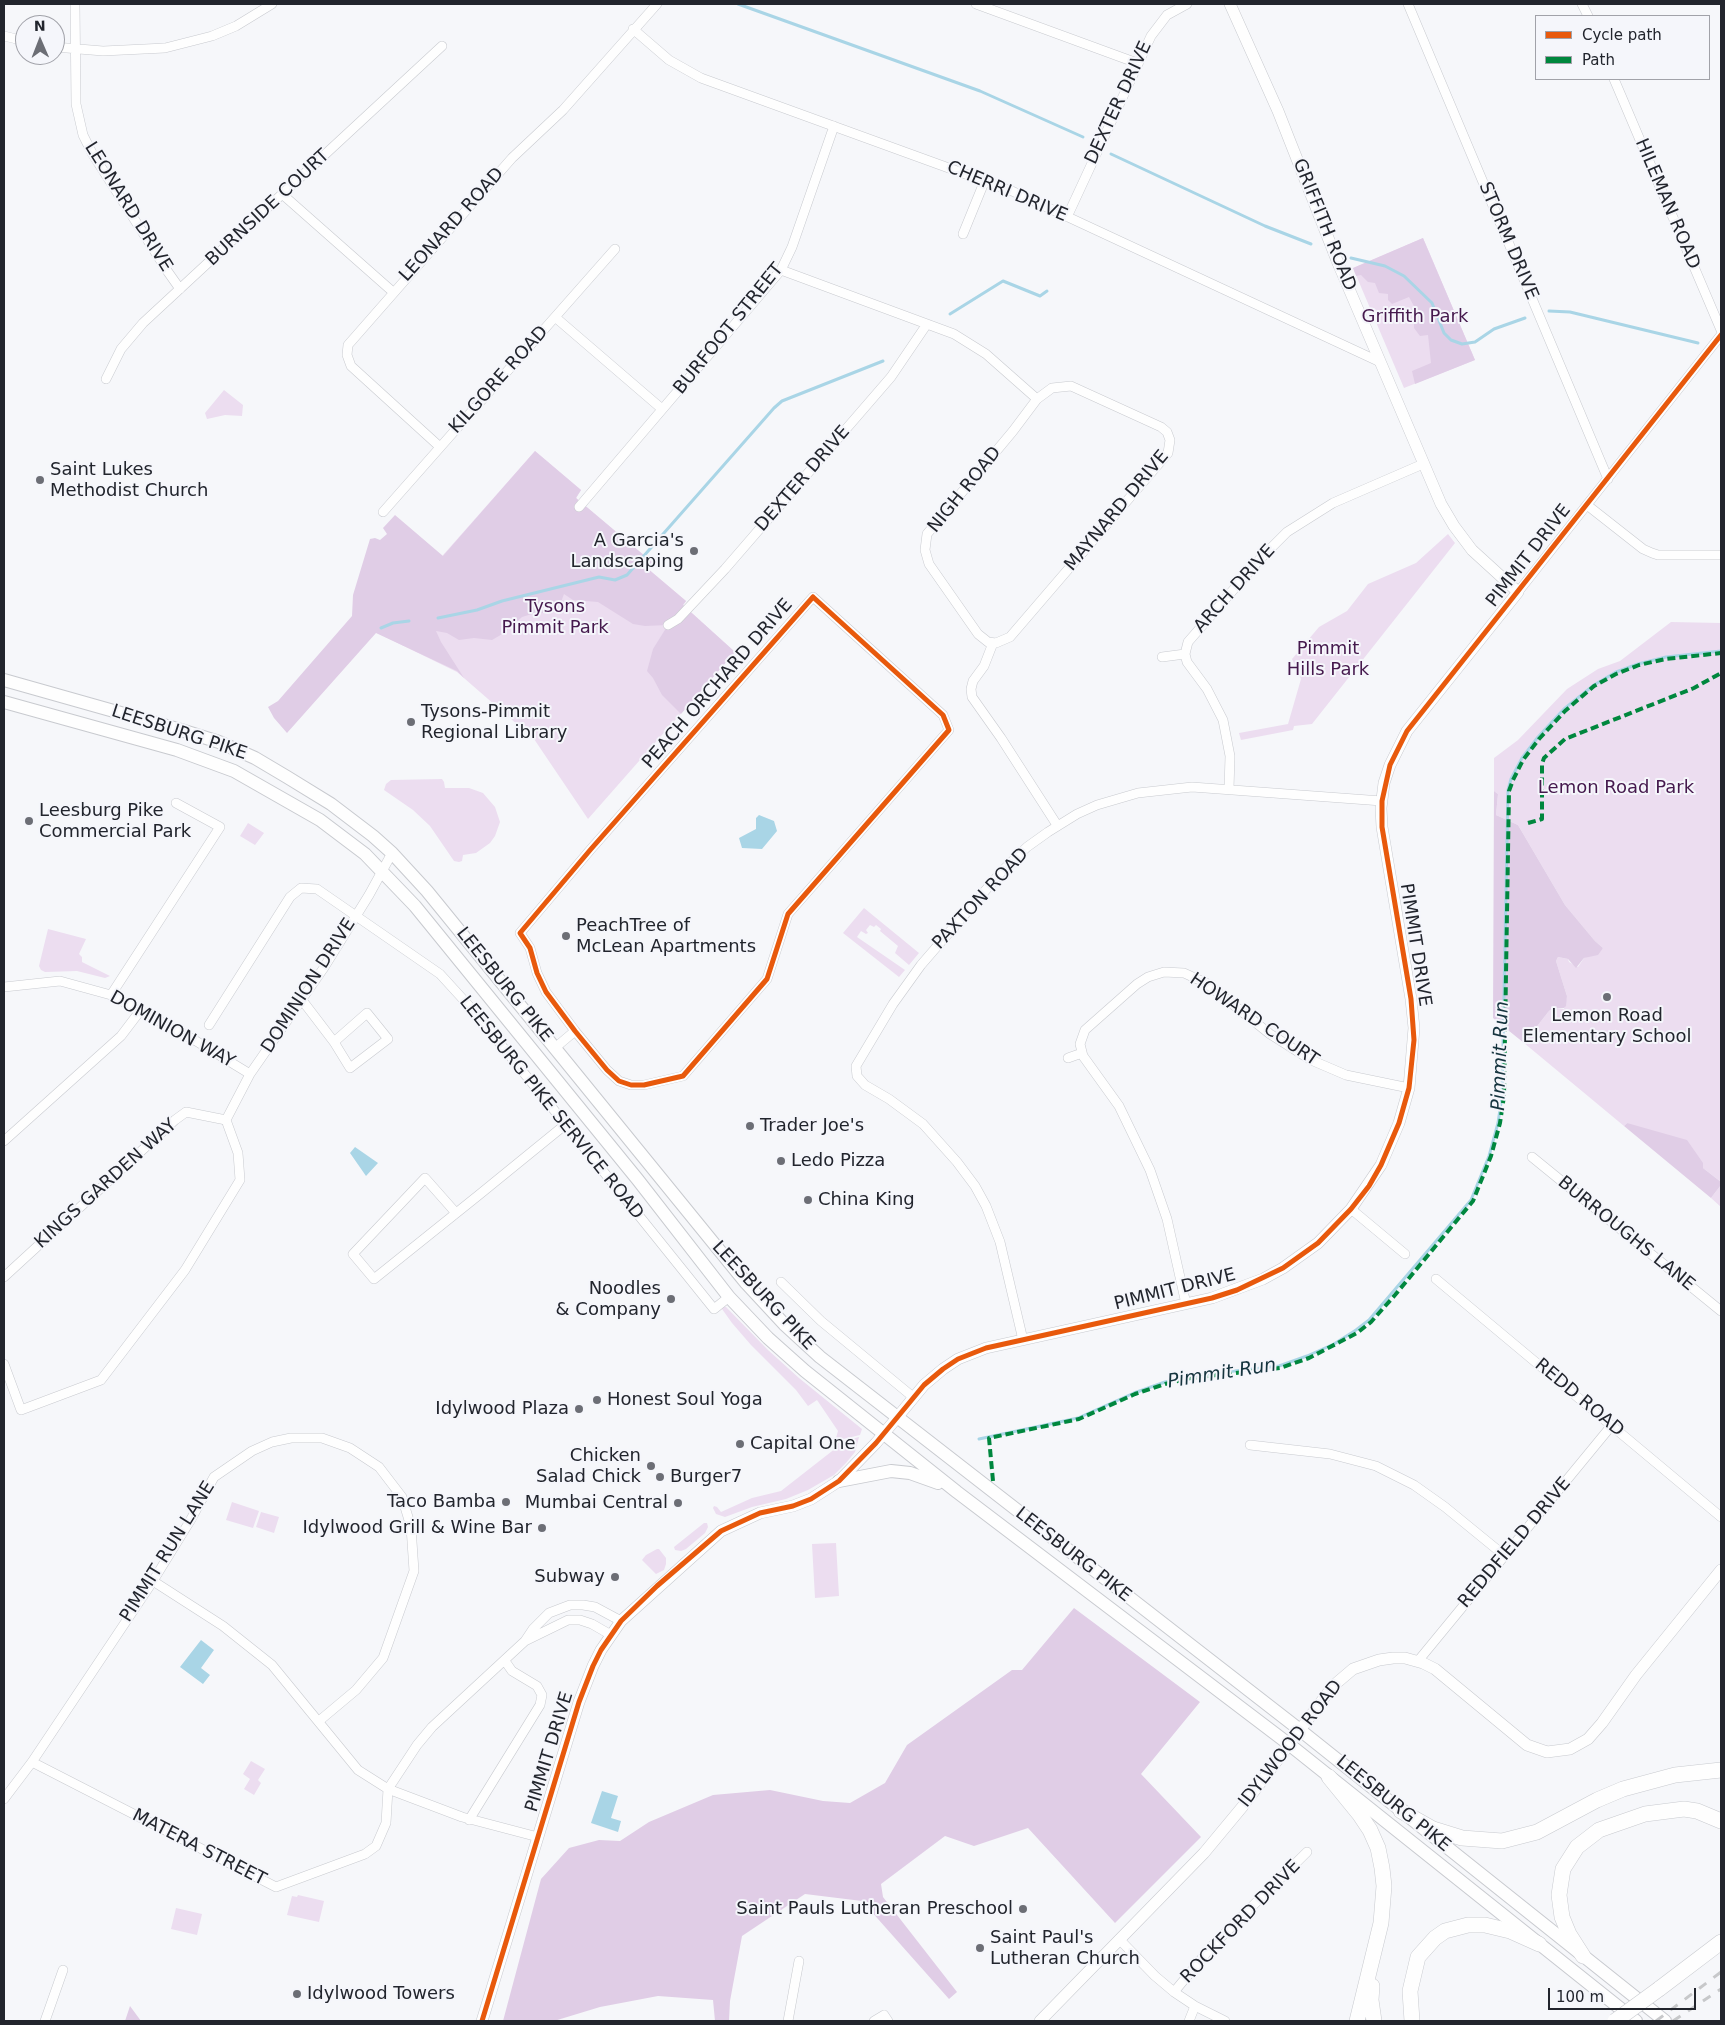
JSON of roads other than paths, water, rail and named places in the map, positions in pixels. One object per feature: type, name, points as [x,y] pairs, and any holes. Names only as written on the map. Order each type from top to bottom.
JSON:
[{"type":"highway","points":[[1401,1811],[1433,1829],[1462,1838],[1502,1841],[1537,1832],[1597,1800],[1623,1789],[1675,1775],[1721,1770]]},
{"type":"highway","points":[[1329,1776],[1360,1815],[1370,1830],[1378,1848],[1384,1886],[1371,2000],[1374,2021]]},
{"type":"highway","points":[[1583,1956],[1568,1934],[1562,1917],[1559,1895],[1563,1869],[1577,1846],[1599,1830],[1645,1814],[1684,1810],[1710,1815],[1721,1821]]},
{"type":"highway","points":[[1412,2021],[1410,1990],[1418,1958],[1435,1938],[1445,1931],[1468,1925],[1485,1925],[1510,1931],[1539,1944]]},
{"type":"highway","points":[[1702,1957],[1721,1934]]},
{"type":"highway","points":[[1616,2021],[1721,1942]]},
{"type":"highway","points":[[1357,2021],[1375,1952]]},
{"type":"main road","name":"LEESBURG PIKE","points":[[4,680],[182,730],[255,758],[331,804],[392,853],[427,891],[556,1047],[746,1283],[784,1324],[820,1357],[1300,1730],[1665,2021]]},
{"type":"main road","name":"LEESBURG PIKE","points":[[4,702],[177,750],[234,771],[320,820],[366,854],[415,906],[588,1118],[729,1297],[768,1338],[805,1371],[957,1492],[1290,1744],[1636,2021]]},
{"type":"main road","points":[[839,1481],[890,1471],[910,1473],[929,1478],[957,1492]]},
{"type":"street","name":"LEONARD DRIVE","points":[[75,4],[76,104],[83,135],[92,153],[180,289]]},
{"type":"street","points":[[65,48],[141,50],[187,44],[236,26],[272,4]]},
{"type":"street","name":"LEONARD ROAD","points":[[440,447],[350,366],[343,355],[348,344],[512,158],[563,110],[657,4]]},
{"type":"street","points":[[976,4],[1137,63]]},
{"type":"street","name":"DEXTER DRIVE","points":[[1067,216],[1137,63],[1158,25],[1167,15],[1187,4]]},
{"type":"street","name":"GRIFFITH ROAD","points":[[1230,4],[1281,118],[1338,263],[1440,504],[1464,540],[1489,567],[1518,592]]},
{"type":"street","name":"STORM DRIVE","points":[[1408,4],[1608,479]]},
{"type":"street","name":"CHERRI DRIVE","points":[[633,29],[680,67],[701,78],[984,180],[1067,216],[1380,362]]},
{"type":"street","name":"BURNSIDE COURT","points":[[106,379],[128,339],[442,46]]},
{"type":"street","name":"HILEMAN ROAD","points":[[1614,80],[1721,330]]},
{"type":"street","name":"BURFOOT STREET","points":[[579,507],[781,270],[792,247],[834,126]]},
{"type":"street","points":[[963,234],[984,180]]},
{"type":"street","points":[[282,194],[393,292]]},
{"type":"street","name":"KILGORE ROAD","points":[[383,512],[615,249]]},
{"type":"street","points":[[781,270],[968,341],[986,354],[1037,399]]},
{"type":"street","points":[[555,317],[662,409]]},
{"type":"street","name":"DEXTER DRIVE","points":[[668,625],[678,619],[725,569],[891,377],[927,324]]},
{"type":"street","name":"PIMMIT DRIVE","points":[[482,2021],[579,1702],[592,1666],[621,1621],[721,1531],[760,1513],[793,1506],[811,1499],[839,1481],[884,1433],[930,1378],[958,1359],[986,1348],[1186,1304],[1237,1290],[1284,1268],[1318,1243],[1352,1209],[1381,1165],[1399,1123],[1409,1088],[1414,1040],[1411,999],[1382,827],[1382,801],[1390,765],[1407,731],[1721,335]]},
{"type":"street","name":"MAYNARD DRIVE","points":[[993,643],[1010,637],[1168,453],[1170,445],[1167,432],[1161,427],[1078,388],[1071,386],[1052,388],[1037,399]]},
{"type":"street","name":"NIGH ROAD","points":[[993,643],[983,639],[978,634],[929,564],[925,543],[931,528],[1013,431],[1037,399]]},
{"type":"street","name":"ARCH DRIVE","points":[[1185,654],[1188,642],[1260,559],[1287,532],[1333,503],[1423,464]]},
{"type":"street","points":[[1587,505],[1643,549],[1652,553],[1658,555],[1721,555]]},
{"type":"street","name":"PEACH ORCHARD DRIVE","points":[[813,597],[943,715],[949,730],[788,914],[767,980],[683,1076],[644,1084],[631,1085],[619,1081],[575,1031],[546,992],[537,973],[530,948],[520,933],[591,849],[813,597]]},
{"type":"street","points":[[993,643],[984,666],[973,680],[972,697],[1001,738],[1057,826]]},
{"type":"street","points":[[1162,657],[1185,654],[1190,668],[1207,689],[1223,720],[1230,756],[1229,789]]},
{"type":"street","name":"PAXTON ROAD","points":[[1023,1340],[1000,1242],[986,1206],[975,1186],[958,1162],[923,1124],[859,1080],[856,1070],[893,1004],[920,966],[1003,870],[1027,847],[1057,826],[1097,805],[1138,793],[1167,788],[1192,787],[1382,801]]},
{"type":"street","points":[[111,994],[220,827],[176,803]]},
{"type":"street","name":"DOMINION DRIVE","points":[[226,1120],[250,1074],[302,1000],[383,871],[392,853]]},
{"type":"street","name":"LEESBURG PIKE SERVICE ROAD","points":[[209,1025],[290,897],[301,888],[317,889],[356,914],[440,974],[471,1008],[566,1124],[714,1309],[729,1297]]},
{"type":"street","name":"HOWARD COURT","points":[[1082,1053],[1080,1044],[1085,1030],[1137,984],[1156,974],[1176,972],[1192,975],[1206,983],[1270,1034],[1312,1060],[1346,1075],[1409,1088]]},
{"type":"street","name":"DOMINION WAY","points":[[4,987],[60,981],[111,994],[196,1041],[250,1074]]},
{"type":"street","points":[[302,1000],[334,1042],[350,1068],[388,1039],[368,1013],[334,1042]]},
{"type":"street","points":[[4,1141],[121,1036],[140,1011]]},
{"type":"street","points":[[556,1047],[575,1031]]},
{"type":"street","points":[[1068,1058],[1082,1053],[1118,1106],[1150,1170],[1167,1219],[1186,1304]]},
{"type":"street","name":"KINGS GARDEN WAY","points":[[4,1277],[186,1112],[226,1120]]},
{"type":"street","points":[[4,1364],[21,1410],[101,1380],[185,1270],[240,1180],[238,1154],[226,1120]]},
{"type":"street","points":[[456,1214],[426,1178],[353,1254],[374,1279],[456,1214],[566,1124]]},
{"type":"street","name":"BURROUGHS LANE","points":[[1532,1156],[1721,1311]]},
{"type":"street","points":[[1352,1209],[1405,1254]]},
{"type":"street","name":"REDD ROAD","points":[[1436,1279],[1721,1517]]},
{"type":"street","points":[[781,1282],[821,1320],[913,1397]]},
{"type":"street","name":"REDDFIELD DRIVE","points":[[1418,1661],[1612,1426]]},
{"type":"street","name":"PIMMIT RUN LANE","points":[[4,1800],[32,1762],[153,1581],[190,1521],[214,1477],[252,1451],[272,1442],[291,1438],[322,1438],[350,1448],[379,1467],[402,1497],[411,1527],[414,1571],[384,1658],[356,1690],[319,1721]]},
{"type":"street","points":[[1250,1445],[1330,1454],[1376,1466],[1414,1485],[1505,1556]]},
{"type":"street","name":"IDYLWOOD ROAD","points":[[1040,2021],[1204,1852],[1243,1806],[1332,1686],[1353,1669],[1379,1660],[1393,1658],[1418,1661],[1435,1669],[1527,1745],[1548,1752],[1570,1750],[1588,1739],[1602,1723],[1636,1676],[1721,1570]]},
{"type":"street","points":[[153,1581],[223,1626],[272,1665],[358,1770],[388,1789],[469,1820],[538,1837]]},
{"type":"street","points":[[388,1789],[417,1745],[432,1727],[505,1661],[549,1613],[570,1605],[583,1605],[595,1607],[621,1621]]},
{"type":"street","points":[[525,1641],[568,1620],[580,1620],[611,1635]]},
{"type":"street","points":[[469,1820],[540,1705],[542,1695],[538,1686],[512,1671],[505,1661]]},
{"type":"street","name":"MATERA STREET","points":[[32,1762],[276,1888],[366,1854],[376,1846],[386,1823],[388,1789]]},
{"type":"street","name":"ROCKFORD DRIVE","points":[[1174,1992],[1212,1946],[1307,1852]]},
{"type":"street","points":[[1119,1938],[1155,1976],[1174,1992],[1195,2006],[1225,2021]]},
{"type":"street","points":[[788,2021],[799,1961]]},
{"type":"street","points":[[45,2021],[63,1970]]},
{"type":"street","points":[[1189,2021],[1195,2006]]},
{"type":"street","points":[[874,2021],[884,2015],[888,2021]]},
{"type":"water","points":[[759,815],[774,821],[777,831],[762,849],[742,848],[739,838],[756,829],[756,818]]},
{"type":"water","points":[[355,1147],[378,1163],[366,1176],[350,1153]]},
{"type":"water","points":[[201,1640],[214,1650],[201,1668],[210,1675],[203,1684],[180,1667]]},
{"type":"water","points":[[602,1791],[618,1796],[611,1818],[621,1821],[618,1832],[591,1823]]},
{"type":"waterway","points":[[738,4],[980,91],[1083,137]]},
{"type":"waterway","points":[[1111,154],[1265,226],[1311,244]]},
{"type":"waterway","points":[[1351,258],[1385,266],[1404,276],[1432,303],[1444,333],[1451,340],[1462,344],[1475,342],[1494,329],[1525,318]]},
{"type":"waterway","points":[[950,314],[1003,281],[1040,296],[1047,291]]},
{"type":"waterway","points":[[1549,311],[1570,312],[1698,343]]},
{"type":"waterway","points":[[438,618],[477,610],[502,601],[599,577],[615,580],[627,575],[782,401],[883,361]]},
{"type":"waterway","points":[[381,628],[393,623],[409,621]]},
{"type":"waterway","name":"Pimmit Run","points":[[979,1439],[1078,1418],[1134,1393],[1165,1382],[1190,1376],[1279,1366],[1334,1344],[1369,1320],[1471,1200],[1489,1156],[1498,1123],[1502,1096],[1508,790],[1511,779],[1522,758],[1538,737],[1564,709],[1594,685],[1616,672],[1666,657],[1721,651]]},
{"type":"railway","points":[[1656,2021],[1721,1972]]},
{"type":"railway","points":[[1673,2021],[1721,1989]]},
{"type":"place","name":"Saint Lukes Methodist Church","points":[[40,480]]},
{"type":"place","name":"A Garcia's Landscaping","points":[[694,551]]},
{"type":"place","name":"Tysons-Pimmit Regional Library","points":[[411,722]]},
{"type":"place","name":"Leesburg Pike Commercial Park","points":[[29,821]]},
{"type":"place","name":"PeachTree of McLean Apartments","points":[[566,936]]},
{"type":"place","name":"Lemon Road Elementary School","points":[[1607,997]]},
{"type":"place","name":"Trader Joe's","points":[[750,1126]]},
{"type":"place","name":"Ledo Pizza","points":[[781,1161]]},
{"type":"place","name":"China King","points":[[808,1200]]},
{"type":"place","name":"Noodles & Company","points":[[671,1299]]},
{"type":"place","name":"Honest Soul Yoga","points":[[597,1400]]},
{"type":"place","name":"Idylwood Plaza","points":[[579,1409]]},
{"type":"place","name":"Capital One","points":[[740,1444]]},
{"type":"place","name":"Chicken Salad Chick","points":[[651,1466]]},
{"type":"place","name":"Burger7","points":[[660,1477]]},
{"type":"place","name":"Taco Bamba","points":[[506,1502]]},
{"type":"place","name":"Mumbai Central","points":[[678,1503]]},
{"type":"place","name":"Idylwood Grill & Wine Bar","points":[[542,1528]]},
{"type":"place","name":"Subway","points":[[615,1577]]},
{"type":"place","name":"Saint Pauls Lutheran Preschool","points":[[1023,1909]]},
{"type":"place","name":"Saint Paul's Lutheran Church","points":[[980,1948]]},
{"type":"place","name":"Idylwood Towers","points":[[297,1994]]},
{"type":"park label","name":"Griffith Park","points":[[1415,317]]},
{"type":"park label","name":"Tysons Pimmit Park","points":[[555,617]]},
{"type":"park label","name":"Pimmit Hills Park","points":[[1328,660]]},
{"type":"park label","name":"Lemon Road Park","points":[[1616,788]]}]
